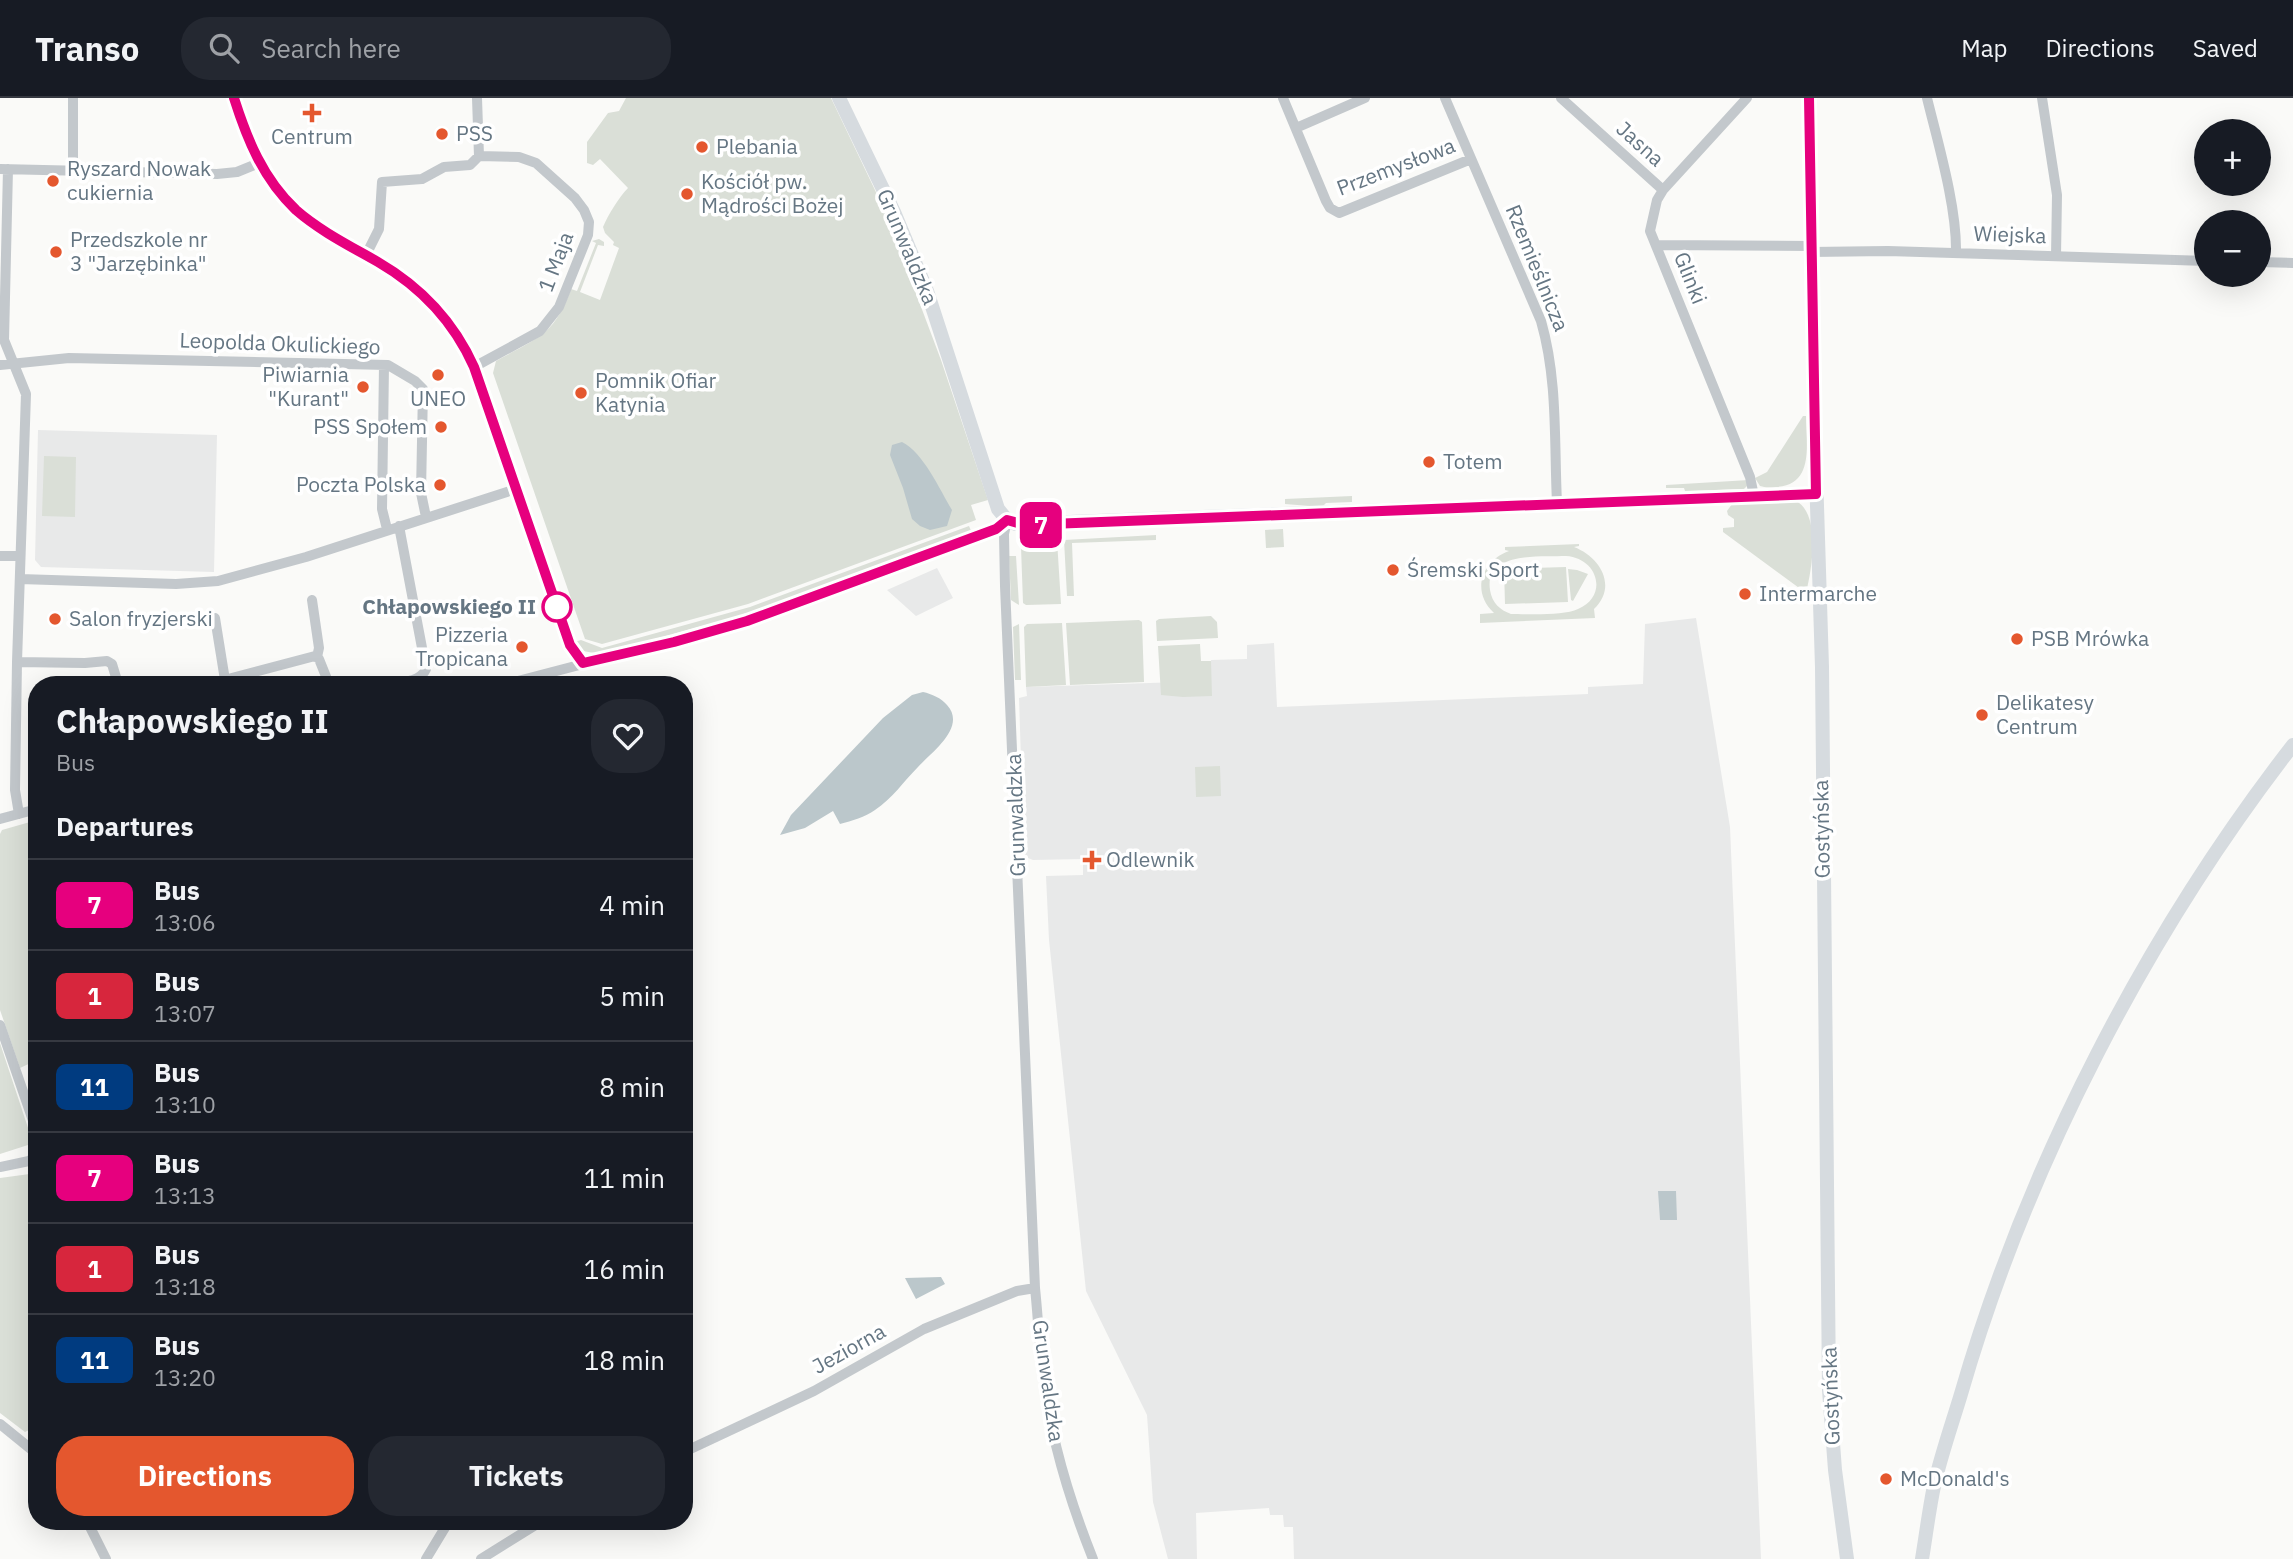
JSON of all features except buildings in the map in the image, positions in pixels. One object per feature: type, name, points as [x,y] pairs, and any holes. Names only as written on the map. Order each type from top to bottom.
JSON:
[{"type":"main road","name":"Grunwaldzka","points":[[839,98],[894,212],[917,267],[936,317],[998,509],[1007,520]]},
{"type":"main road","name":"Gostyńska","points":[[1810,98],[1816,494],[1822,667],[1829,1390],[1835,1470],[1847,1559]]},
{"type":"main road","points":[[1007,520],[1025,525],[1816,494]]},
{"type":"main road","points":[[1922,1559],[1935,1485],[1973,1351],[2031,1198],[2059,1134],[2118,1016],[2166,933],[2246,808],[2293,745]]},
{"type":"street","points":[[73,98],[73,170]]},
{"type":"street","points":[[234,98],[259,163],[295,208],[307,219],[406,280],[431,301],[458,337],[474,367],[570,645],[583,663]]},
{"type":"street","points":[[477,98],[479,156]]},
{"type":"street","name":"Przemysłowa","points":[[1283,98],[1326,201],[1330,208],[1339,212],[1471,159]]},
{"type":"street","points":[[1296,128],[1365,98]]},
{"type":"street","name":"Rzemieślnicza","points":[[1445,98],[1541,321],[1549,346],[1553,372],[1557,503]]},
{"type":"street","name":"Jasna","points":[[1560,98],[1662,190]]},
{"type":"street","name":"Glinki","points":[[1747,98],[1662,190],[1657,201],[1651,234],[1750,477],[1754,496]]},
{"type":"street","points":[[1927,98],[1941,158],[1955,233],[1956,253]]},
{"type":"street","points":[[2042,98],[2057,195],[2056,256]]},
{"type":"street","name":"1 Maja","points":[[366,256],[379,229],[382,182],[422,179],[444,167],[470,165],[479,156],[519,157],[536,163],[575,198],[589,222],[588,235],[559,307],[540,331],[474,367]]},
{"type":"street","points":[[19,814],[15,794],[17,662],[26,394],[4,340],[4,169],[217,174],[237,172],[259,163]]},
{"type":"street","name":"Wiejska","points":[[1656,246],[2194,261]]},
{"type":"street","points":[[2271,262],[2293,263]]},
{"type":"street","name":"Leopolda Okulickiego","points":[[0,365],[69,358],[384,365],[396,369],[423,389],[421,493],[426,517]]},
{"type":"street","points":[[384,365],[382,509],[387,529]]},
{"type":"street","points":[[20,579],[176,584],[218,581],[292,561],[516,489]]},
{"type":"street","points":[[538,676],[674,642],[771,613],[996,529],[1007,520]]},
{"type":"street","name":"Grunwaldzka","points":[[1007,520],[1004,534],[1005,574],[1035,1287],[1049,1413],[1067,1489],[1093,1559]]},
{"type":"street","points":[[399,526],[426,669],[423,676]]},
{"type":"street","points":[[0,556],[20,556]]},
{"type":"street","points":[[312,600],[317,657],[325,676]]},
{"type":"street","points":[[215,618],[224,676]]},
{"type":"street","points":[[239,676],[307,657],[317,657]]},
{"type":"street","points":[[17,662],[107,661],[112,664],[116,676]]},
{"type":"street","points":[[0,819],[28,812]]},
{"type":"street","points":[[0,1025],[28,1106]]},
{"type":"street","points":[[0,1167],[28,1160]]},
{"type":"street","name":"Jeziorna","points":[[693,1448],[814,1391],[924,1329],[1017,1291],[1035,1287]]},
{"type":"street","points":[[0,1424],[28,1447]]},
{"type":"street","points":[[92,1530],[106,1559]]},
{"type":"street","points":[[426,1559],[444,1530]]},
{"type":"street","points":[[481,1559],[528,1530]]},
{"type":"shaded area","points":[[626,98],[831,98],[885,211],[941,360],[988,500],[971,505],[976,520],[748,604],[602,644],[585,639],[493,373],[496,361],[533,341],[551,326],[565,305],[571,289],[577,291],[596,243],[592,241],[599,239],[604,242],[604,246],[598,245],[580,292],[600,300],[619,248],[613,245],[614,242],[603,227],[628,188],[600,159],[593,165],[587,163],[587,142],[608,113],[619,111]]},
{"type":"shaded area","points":[[1803,416],[1806,416],[1807,450],[1803,471],[1788,485],[1760,486],[1755,478],[1767,472]]},
{"type":"shaded area","points":[[38,430],[217,435],[214,572],[41,567],[35,560]]},
{"type":"shaded area","points":[[902,442],[924,463],[952,510],[947,526],[930,530],[912,519],[890,455],[892,445]]},
{"type":"shaded area","points":[[44,456],[76,457],[75,517],[42,516]]},
{"type":"shaded area","points":[[1749,480],[1744,489],[1685,491],[1684,488],[1666,488],[1666,485]]},
{"type":"shaded area","points":[[1352,496],[1352,502],[1326,503],[1322,507],[1285,504],[1285,499]]},
{"type":"shaded area","points":[[1796,501],[1804,508],[1812,529],[1812,557],[1806,593],[1723,532],[1723,528],[1734,527],[1734,519],[1727,511],[1732,504]]},
{"type":"shaded area","points":[[969,526],[972,533],[757,611],[600,654],[583,651],[575,642],[581,640],[602,648],[750,607]]},
{"type":"shaded area","points":[[1283,529],[1284,547],[1266,548],[1265,530]]},
{"type":"shaded area","points":[[1156,535],[1156,540],[1072,543],[1074,596],[1067,596],[1064,540]]},
{"type":"shaded area","points":[[1057,540],[1061,604],[1026,605],[1023,603],[1021,547],[1029,541]]},
{"type":"shaded area","points":[[1579,544],[1574,547],[1598,565],[1605,582],[1605,591],[1594,609],[1595,618],[1480,623],[1480,614],[1494,613],[1483,596],[1482,578],[1492,562],[1509,551],[1505,550],[1505,547]],"holes":[[[1530,557],[1577,558],[1586,563],[1596,578],[1594,596],[1578,609],[1555,614],[1511,614],[1500,608],[1493,599],[1490,590],[1491,577],[1496,568],[1505,562]]]},
{"type":"shaded area","points":[[1009,556],[1016,556],[1019,605],[1011,600]]},
{"type":"shaded area","points":[[1566,567],[1568,602],[1505,604],[1504,569]]},
{"type":"shaded area","points":[[937,568],[953,598],[916,616],[887,590]]},
{"type":"shaded area","points":[[1568,569],[1588,574],[1573,601],[1571,600]]},
{"type":"shaded area","points":[[1211,616],[1217,622],[1218,638],[1157,641],[1156,621],[1159,619]]},
{"type":"shaded area","points":[[1696,618],[1730,827],[1761,1559],[1294,1559],[1293,1527],[1284,1527],[1283,1515],[1270,1515],[1269,1508],[1196,1513],[1197,1559],[1168,1559],[1153,1502],[1147,1415],[1086,1291],[1049,940],[1046,876],[1083,875],[1083,859],[1033,860],[1024,853],[1019,698],[1027,696],[1026,687],[1211,681],[1211,660],[1247,659],[1247,645],[1274,643],[1277,707],[1588,694],[1588,687],[1643,684],[1645,624]]},
{"type":"shaded area","points":[[1142,622],[1144,682],[1070,685],[1066,623]]},
{"type":"shaded area","points":[[1062,623],[1066,685],[1026,687],[1024,627],[1027,624]]},
{"type":"shaded area","points":[[1019,624],[1021,680],[1015,680],[1013,627]]},
{"type":"shaded area","points":[[1200,644],[1201,661],[1211,661],[1212,696],[1161,695],[1158,646]]},
{"type":"shaded area","points":[[923,692],[947,705],[953,722],[939,747],[881,806],[867,815],[840,824],[833,811],[805,828],[780,835],[791,815],[883,718],[912,695]]},
{"type":"shaded area","points":[[1220,766],[1221,796],[1196,797],[1195,767]]},
{"type":"shaded area","points":[[28,823],[28,1064],[20,1068],[0,1010],[2,830]]},
{"type":"shaded area","points":[[0,1043],[28,1128],[28,1145],[0,1154]]},
{"type":"shaded area","points":[[28,1174],[28,1430],[25,1432],[0,1413],[0,1178]]},
{"type":"shaded area","points":[[1658,1191],[1676,1191],[1677,1220],[1660,1220]]},
{"type":"shaded area","points":[[941,1277],[945,1284],[916,1299],[905,1278]]},
{"type":"bus line","name":"7","points":[[234,98],[259,163],[288,202],[307,219],[416,287],[438,309],[462,343],[474,367],[570,645],[583,663],[674,642],[771,613],[996,529],[1007,520],[1025,525],[1816,494],[1809,98]]},
{"type":"place","name":"Centrum","points":[[312,113]]},
{"type":"place","name":"PSS","points":[[442,134]]},
{"type":"place","name":"Plebania","points":[[702,147]]},
{"type":"place","name":"Ryszard Nowak cukiernia","points":[[53,181]]},
{"type":"place","name":"Kościół pw. Mądrości Bożej","points":[[687,194]]},
{"type":"place","name":"Przedszkole nr 3 \"Jarzębinka\"","points":[[56,252]]},
{"type":"place","name":"UNEO","points":[[438,375]]},
{"type":"place","name":"Piwiarnia \"Kurant\"","points":[[363,387]]},
{"type":"place","name":"Pomnik Ofiar Katynia","points":[[581,393]]},
{"type":"place","name":"PSS Społem","points":[[441,427]]},
{"type":"place","name":"Totem","points":[[1429,462]]},
{"type":"place","name":"Poczta Polska","points":[[440,485]]},
{"type":"place","name":"Śremski Sport","points":[[1393,570]]},
{"type":"place","name":"Intermarche","points":[[1745,594]]},
{"type":"place","name":"Chłapowskiego II","points":[[557,607]]},
{"type":"place","name":"Salon fryzjerski","points":[[55,619]]},
{"type":"place","name":"PSB Mrówka","points":[[2017,639]]},
{"type":"place","name":"Pizzeria Tropicana","points":[[522,647]]},
{"type":"place","name":"Delikatesy Centrum","points":[[1982,715]]},
{"type":"place","name":"Odlewnik","points":[[1092,860]]},
{"type":"place","name":"McDonald's","points":[[1886,1479]]}]
